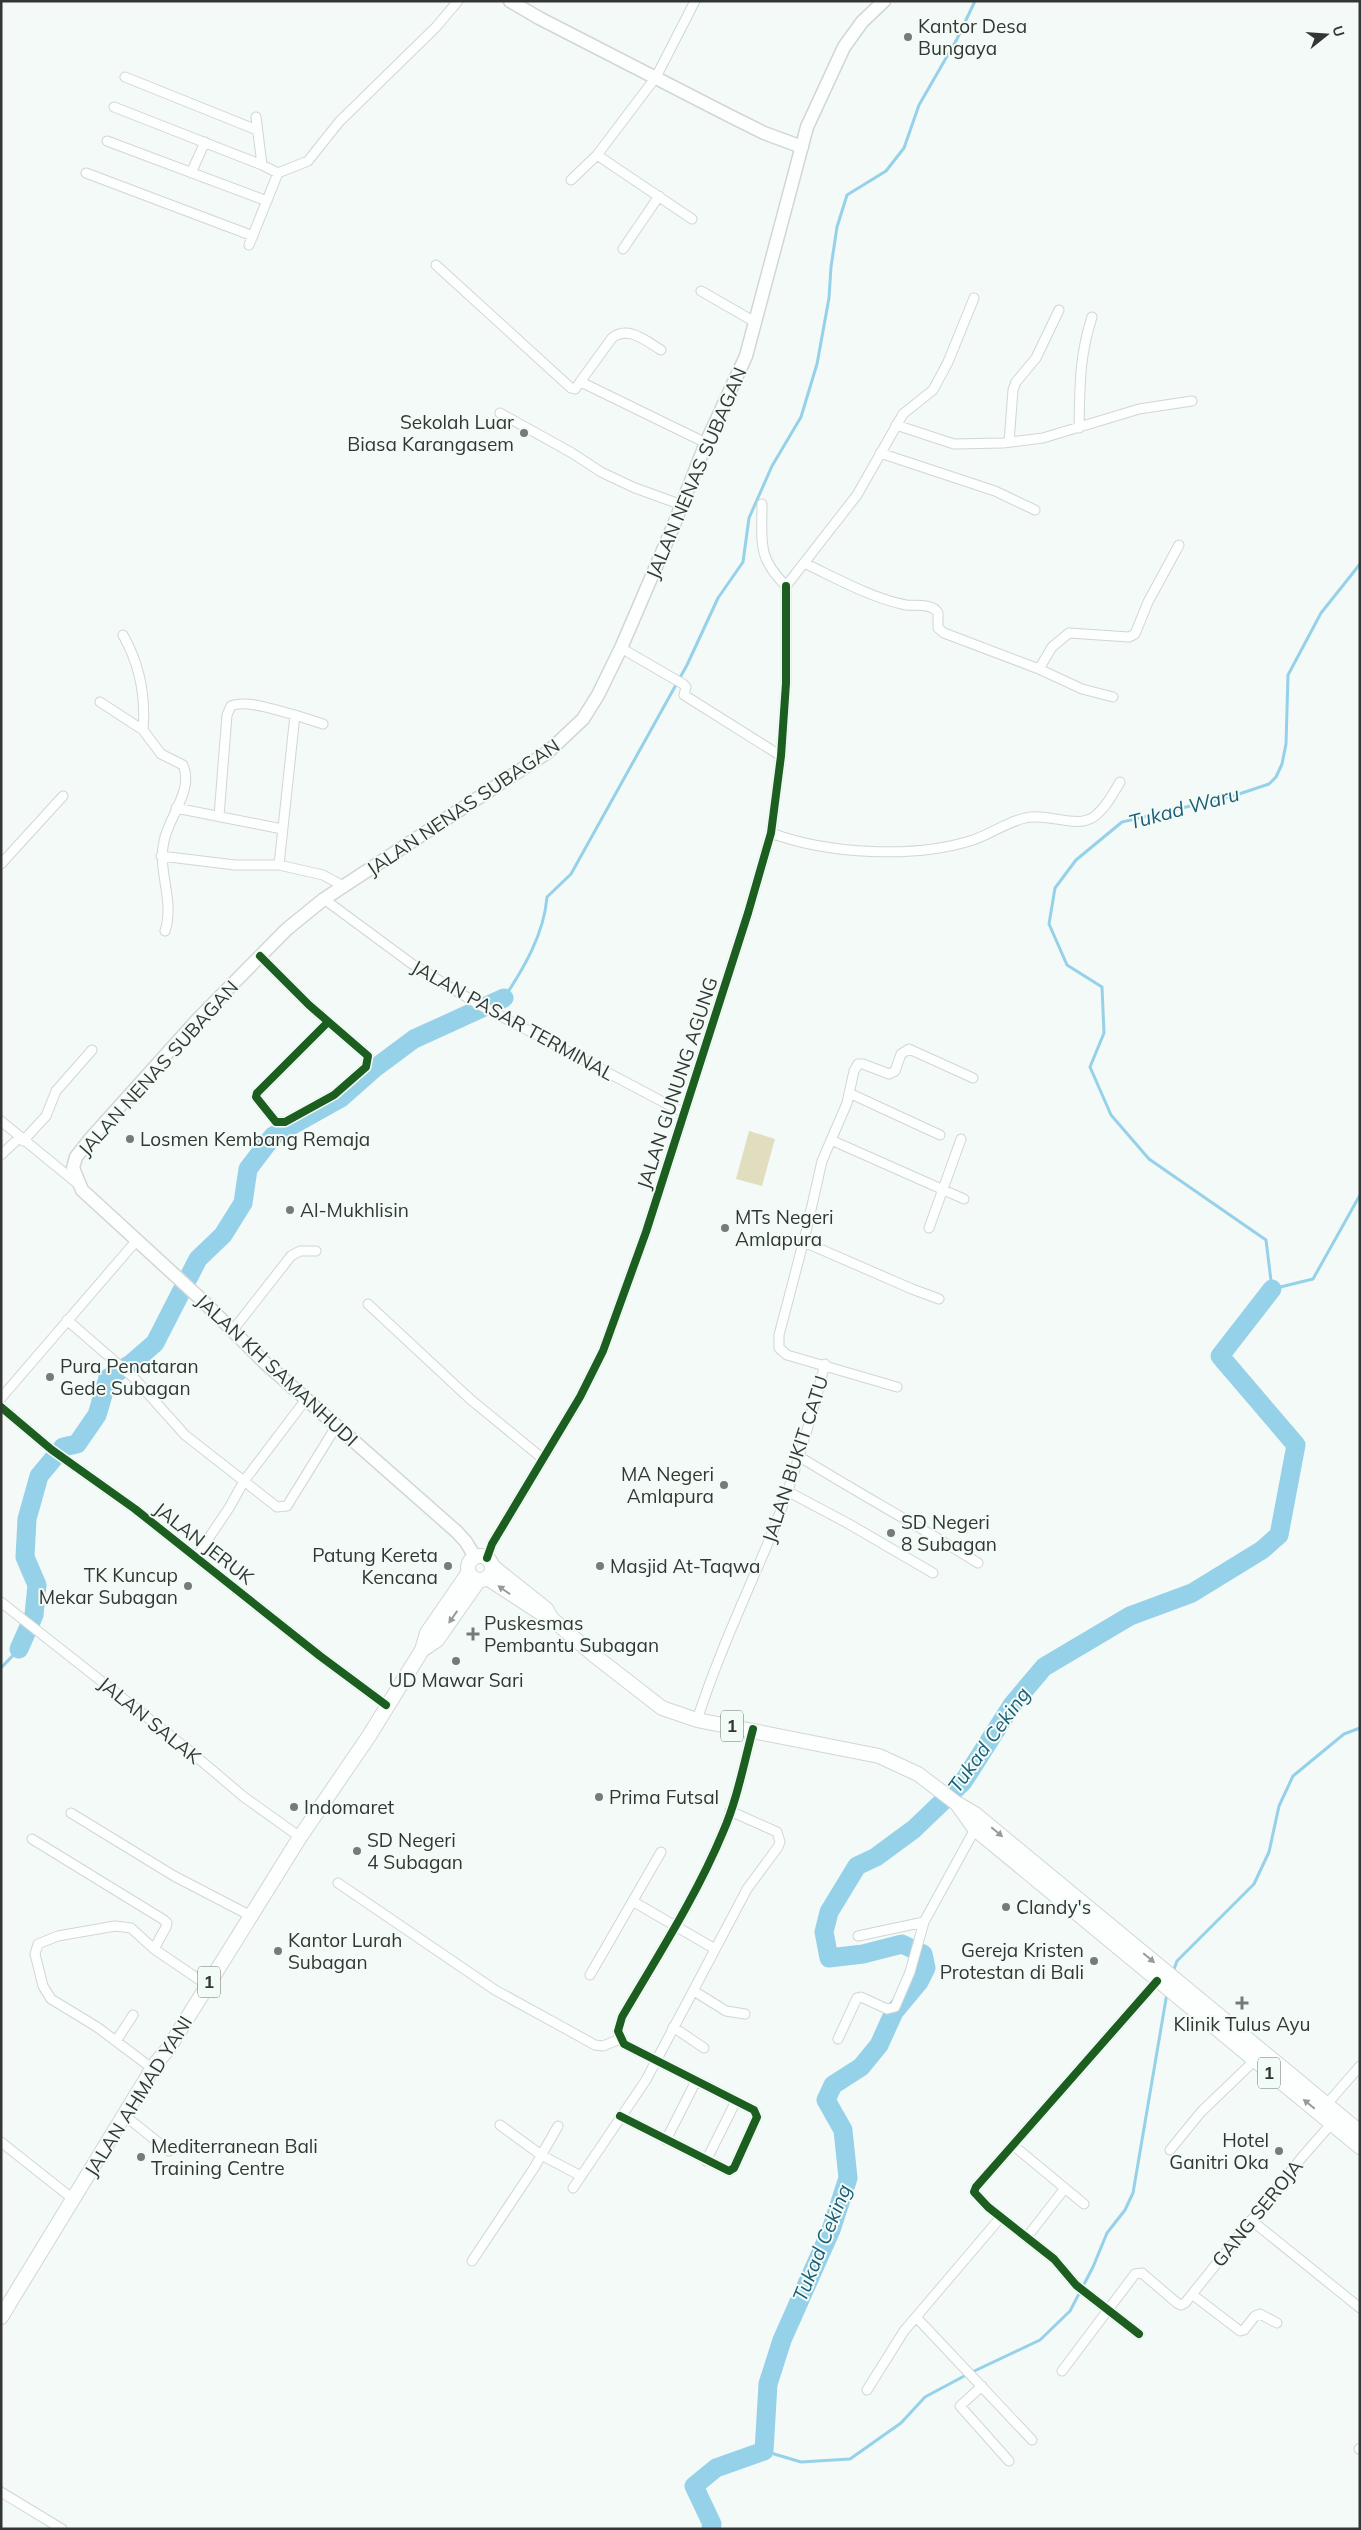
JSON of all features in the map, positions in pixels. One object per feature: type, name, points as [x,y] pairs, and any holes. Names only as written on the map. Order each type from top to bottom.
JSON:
[{"type":"highway","name":"1","points":[[481,1568],[542,1616],[552,1619],[648,1699],[675,1713],[697,1720],[753,1729],[879,1756],[906,1766],[956,1803]]},
{"type":"highway","name":"JALAN AHMAD YANI","points":[[1,2317],[124,2115],[168,2049],[300,1837],[341,1779],[422,1650],[437,1640],[481,1568]]},
{"type":"highway","name":"1","points":[[1161,1979],[975,1814],[957,1804],[975,1829],[1094,1926],[1161,1979],[1360,2132]]},
{"type":"highway","name":"1","points":[[1184,1995],[1254,2061],[1360,2147]]},
{"type":"main road","points":[[510,1],[582,41],[764,133],[802,147]]},
{"type":"main road","name":"JALAN NENAS SUBAGAN","points":[[78,1184],[73,1168],[76,1157],[84,1146],[198,1019],[287,929],[324,899],[560,743],[583,719],[598,695],[621,648],[706,444],[743,364],[807,127],[844,47],[862,22],[884,1]]},
{"type":"main road","name":"JALAN KH SAMANHUDI","points":[[78,1184],[89,1198],[179,1278],[264,1362],[457,1532],[466,1542],[481,1568]]},
{"type":"street","points":[[86,173],[251,241],[278,173],[308,162],[339,122],[436,27],[458,1]]},
{"type":"street","points":[[571,180],[597,155],[656,78],[695,1]]},
{"type":"street","points":[[125,77],[258,130]]},
{"type":"street","points":[[114,107],[262,164],[278,173]]},
{"type":"street","points":[[256,118],[262,164]]},
{"type":"street","points":[[107,141],[267,201]]},
{"type":"street","points":[[191,172],[205,142]]},
{"type":"street","points":[[597,155],[692,219]]},
{"type":"street","points":[[623,249],[659,196]]},
{"type":"street","points":[[436,265],[571,388],[575,389],[607,344],[618,333],[641,337],[661,350]]},
{"type":"street","points":[[701,291],[715,301],[755,322]]},
{"type":"street","points":[[762,504],[763,553],[766,561],[786,586],[857,495],[907,408],[933,390],[948,362],[974,298]]},
{"type":"street","points":[[1009,442],[1013,390],[1016,382],[1036,358],[1059,310]]},
{"type":"street","points":[[1079,428],[1080,374],[1083,345],[1092,317]]},
{"type":"street","points":[[580,382],[706,444]]},
{"type":"street","points":[[896,425],[954,444],[1009,442],[1043,438],[1139,409],[1192,401]]},
{"type":"street","points":[[500,413],[572,453],[601,472],[635,488],[682,505]]},
{"type":"street","points":[[880,453],[995,491],[1035,510]]},
{"type":"street","points":[[1039,669],[1052,647],[1063,635],[1069,633],[1129,637],[1135,634],[1148,602],[1179,544]]},
{"type":"street","points":[[804,563],[872,594],[905,605],[933,608],[938,613],[938,628],[944,633],[1039,669],[1082,690],[1113,697]]},
{"type":"street","name":"JALAN GUNUNG AGUNG","points":[[481,1568],[492,1544],[580,1397],[603,1351],[646,1232],[748,913],[771,833],[781,756],[786,683],[786,586]]},
{"type":"street","points":[[122,635],[137,665],[143,687],[145,704],[144,730]]},
{"type":"street","points":[[621,648],[686,686],[684,695],[781,756]]},
{"type":"street","points":[[100,702],[144,730],[154,748],[161,754],[181,762],[186,770],[187,782],[164,838],[161,856],[169,910],[165,932]]},
{"type":"street","points":[[219,816],[227,715],[231,706],[239,704],[253,705],[323,724]]},
{"type":"street","points":[[279,865],[294,715]]},
{"type":"street","points":[[771,833],[806,845],[834,849],[914,851],[940,849],[973,840],[1026,817],[1058,818],[1079,822],[1089,819],[1105,806],[1120,782]]},
{"type":"street","points":[[1,864],[63,796]]},
{"type":"street","points":[[176,808],[282,829]]},
{"type":"street","points":[[161,856],[235,865],[279,865],[323,875],[344,886]]},
{"type":"street","name":"JALAN PASAR TERMINAL","points":[[324,899],[412,964],[478,1004],[684,1113]]},
{"type":"street","points":[[260,956],[328,1022],[368,1056],[366,1067],[334,1095],[285,1122],[276,1122],[258,1103],[256,1097],[258,1093],[328,1022]]},
{"type":"street","name":"JALAN BUKIT CATU","points":[[897,1387],[825,1364],[787,1355],[778,1348],[779,1335],[804,1242],[822,1161],[847,1103],[858,1064],[889,1074],[895,1071],[901,1054],[909,1049],[973,1078]]},
{"type":"street","points":[[1,1155],[46,1116],[56,1091],[92,1050]]},
{"type":"street","points":[[849,1093],[940,1135]]},
{"type":"street","points":[[1,1121],[78,1184]]},
{"type":"street","points":[[929,1228],[961,1138]]},
{"type":"street","points":[[831,1140],[964,1198]]},
{"type":"street","points":[[1,1398],[138,1240]]},
{"type":"street","points":[[804,1242],[939,1299]]},
{"type":"street","points":[[233,1330],[291,1256],[300,1251],[316,1251]]},
{"type":"street","points":[[368,1304],[470,1399],[542,1458]]},
{"type":"street","points":[[67,1320],[134,1378],[185,1434],[277,1507],[287,1506],[337,1426]]},
{"type":"street","name":"JALAN BUKIT CATU","points":[[697,1720],[718,1658],[766,1549],[800,1457],[825,1364]]},
{"type":"street","points":[[196,1557],[229,1508],[244,1481],[307,1398]]},
{"type":"street","name":"JALAN JERUK","points":[[1,1407],[52,1450],[196,1557],[320,1656],[386,1705]]},
{"type":"street","points":[[800,1457],[855,1491],[924,1529],[978,1563]]},
{"type":"street","points":[[787,1491],[841,1519],[933,1573]]},
{"type":"street","name":"JALAN SALAK","points":[[1,1602],[44,1633],[244,1797],[300,1837]]},
{"type":"street","points":[[620,2116],[726,2171],[734,2168],[758,2118],[754,2110],[624,2044],[620,2039],[618,2031],[622,2017],[676,1926],[717,1846],[730,1811],[753,1729]]},
{"type":"street","points":[[573,2188],[656,2061],[747,1890],[780,1842],[777,1832],[730,1811]]},
{"type":"street","points":[[71,1813],[174,1876],[251,1916]]},
{"type":"street","points":[[838,2039],[854,2000],[861,1997],[891,2010],[898,2002],[910,1972],[924,1922],[975,1829]]},
{"type":"street","points":[[32,1838],[164,1920],[167,1923],[166,1927],[154,1949]]},
{"type":"street","points":[[590,1974],[634,1902],[661,1852]]},
{"type":"street","points":[[338,1884],[495,1990],[549,2020],[595,2045],[603,2046],[620,2039]]},
{"type":"street","points":[[634,1902],[715,1949]]},
{"type":"street","points":[[858,1936],[924,1922]]},
{"type":"street","points":[[153,2069],[116,2040],[51,1999],[43,1986],[35,1954],[36,1948],[46,1939],[123,1926],[130,1928],[154,1949],[207,1985]]},
{"type":"street","points":[[1139,2334],[1076,2285],[1054,2259],[1001,2217],[974,2192],[976,2187],[1161,1979]]},
{"type":"street","points":[[694,1991],[726,2011],[746,2014]]},
{"type":"street","points":[[116,2040],[133,2015]]},
{"type":"street","points":[[673,2027],[704,2048]]},
{"type":"street","points":[[1170,2150],[1201,2112],[1254,2061]]},
{"type":"street","points":[[1326,2105],[1359,2067]]},
{"type":"street","points":[[666,2140],[696,2081]]},
{"type":"street","points":[[706,2161],[736,2101]]},
{"type":"street","points":[[124,2115],[169,2151]]},
{"type":"street","points":[[500,2124],[541,2155],[581,2176]]},
{"type":"street","name":"GANG SEROJA","points":[[1108,2310],[1128,2282],[1138,2273],[1147,2276],[1177,2303],[1183,2305],[1193,2295],[1251,2220],[1332,2124]]},
{"type":"street","points":[[472,2261],[558,2126]]},
{"type":"street","points":[[1,2142],[73,2199]]},
{"type":"street","points":[[1014,2146],[1084,2204]]},
{"type":"street","points":[[1027,2237],[1065,2188]]},
{"type":"street","points":[[867,2390],[890,2352],[916,2317],[954,2276],[1001,2217]]},
{"type":"street","points":[[1251,2220],[1360,2308]]},
{"type":"street","points":[[1193,2295],[1240,2331],[1244,2330],[1255,2316],[1260,2314],[1276,2324]]},
{"type":"street","points":[[1062,2371],[1108,2310]]},
{"type":"street","points":[[916,2317],[1032,2440]]},
{"type":"street","points":[[982,2386],[960,2406],[1009,2460]]},
{"type":"street","points":[[1,2492],[62,2529]]},
{"type":"shaded area","points":[[749,1131],[775,1139],[762,1186],[736,1179]]},
{"type":"waterway","points":[[504,998],[532,950],[542,924],[547,897],[571,874],[687,665],[718,598],[743,562],[749,518],[772,466],[801,417],[817,364],[829,298],[837,227],[847,195],[886,171],[904,148],[919,105],[957,39],[975,1]]},
{"type":"waterway","name":"Tukad Waru","points":[[1360,564],[1321,613],[1288,675],[1286,744],[1282,764],[1276,777],[1269,784],[1233,796],[1122,822],[1076,860],[1055,888],[1049,924],[1067,965],[1102,987],[1104,1033],[1090,1067],[1111,1115],[1149,1159],[1266,1240],[1272,1289],[1313,1279],[1360,1195]]},
{"type":"waterway","points":[[19,1649],[34,1615],[37,1585],[25,1557],[27,1519],[39,1476],[63,1447],[77,1444],[97,1415],[108,1378],[132,1363],[155,1343],[198,1259],[223,1235],[243,1203],[248,1169],[273,1136],[341,1098],[375,1068],[414,1039],[504,998]]},
{"type":"waterway","name":"Tukad Ceking","points":[[711,2529],[712,2524],[694,2486],[716,2468],[764,2451],[768,2384],[782,2340],[831,2230],[848,2178],[843,2130],[826,2100],[833,2085],[861,2067],[879,2045],[894,2012],[919,1982],[926,1968],[923,1954],[902,1944],[863,1954],[829,1958],[824,1932],[829,1912],[857,1866],[876,1857],[914,1829],[963,1782],[1012,1705],[1044,1667],[1130,1616],[1192,1593],[1262,1550],[1279,1535],[1296,1445],[1220,1356],[1272,1289]]},
{"type":"waterway","points":[[1,1668],[19,1649]]},
{"type":"waterway","points":[[1173,1972],[1177,1961],[1254,1884],[1269,1852],[1279,1806],[1293,1776],[1344,1734],[1360,1728]]},
{"type":"waterway","points":[[764,2451],[801,2462],[850,2459],[901,2423],[925,2397],[968,2374],[1040,2340],[1070,2311],[1093,2267],[1107,2233],[1125,2210],[1133,2193],[1167,1993]]},
{"type":"cycle path","points":[[487,1558],[492,1544],[580,1397],[603,1351],[646,1232],[748,913],[771,833],[781,756],[786,683],[786,586]]},
{"type":"cycle path","points":[[260,956],[309,1005],[368,1056],[366,1067],[334,1095],[285,1122],[276,1122],[256,1097],[257,1093],[328,1022]]},
{"type":"cycle path","points":[[1,1407],[52,1450],[135,1509],[320,1656],[386,1705]]},
{"type":"cycle path","points":[[620,2116],[729,2171],[734,2168],[757,2117],[754,2110],[624,2044],[618,2031],[622,2017],[676,1926],[701,1880],[723,1832],[740,1781],[753,1729]]},
{"type":"cycle path","points":[[1139,2334],[1076,2285],[1054,2259],[988,2207],[974,2192],[976,2187],[1157,1981]]},
{"type":"place","name":"Kantor Desa Bungaya","points":[[908,37]]},
{"type":"place","name":"Sekolah Luar Biasa Karangasem","points":[[524,433]]},
{"type":"place","name":"Losmen Kembang Remaja","points":[[130,1139]]},
{"type":"place","name":"Al-Mukhlisin","points":[[290,1210]]},
{"type":"place","name":"MTs Negeri Amlapura","points":[[725,1228]]},
{"type":"place","name":"Pura Penataran Gede Subagan","points":[[50,1377]]},
{"type":"place","name":"MA Negeri Amlapura","points":[[724,1485]]},
{"type":"place","name":"SD Negeri 8 Subagan","points":[[891,1533]]},
{"type":"place","name":"Patung Kereta Kencana","points":[[448,1566]]},
{"type":"place","name":"Masjid At-Taqwa","points":[[600,1566]]},
{"type":"place","name":"TK Kuncup Mekar Subagan","points":[[188,1586]]},
{"type":"place","name":"Puskesmas Pembantu Subagan","points":[[473,1634]]},
{"type":"place","name":"UD Mawar Sari","points":[[456,1661]]},
{"type":"place","name":"Prima Futsal","points":[[599,1797]]},
{"type":"place","name":"Indomaret","points":[[294,1807]]},
{"type":"place","name":"SD Negeri 4 Subagan","points":[[357,1851]]},
{"type":"place","name":"Clandy's","points":[[1006,1907]]},
{"type":"place","name":"Kantor Lurah Subagan","points":[[278,1951]]},
{"type":"place","name":"Gereja Kristen Protestan di Bali","points":[[1094,1961]]},
{"type":"place","name":"Klinik Tulus Ayu","points":[[1242,2003]]},
{"type":"place","name":"Hotel Ganitri Oka","points":[[1279,2151]]},
{"type":"place","name":"Mediterranean Bali Training Centre","points":[[141,2157]]}]
